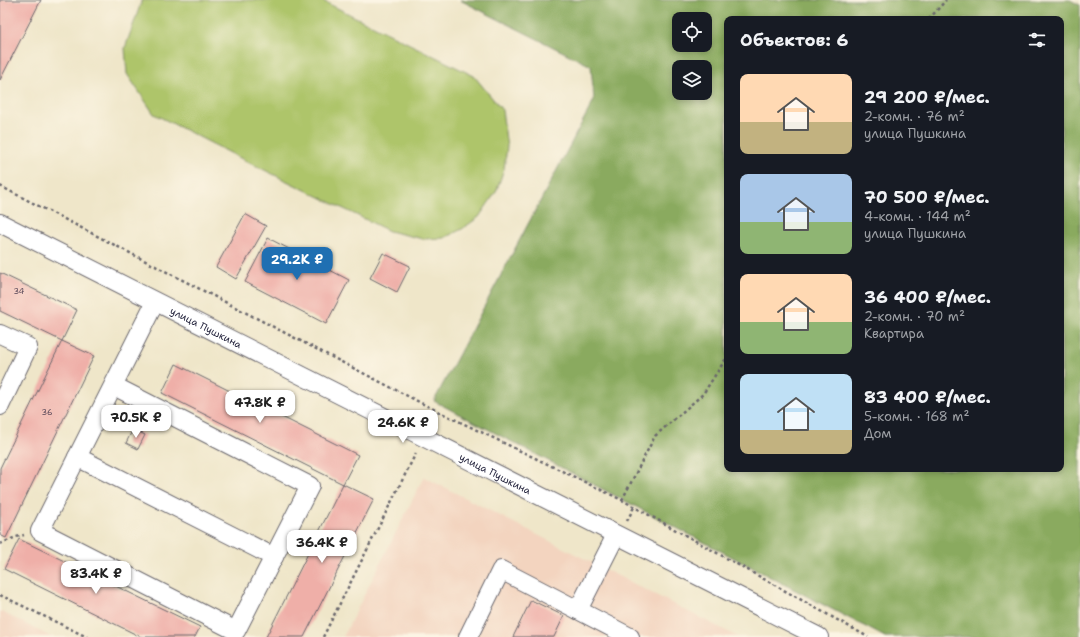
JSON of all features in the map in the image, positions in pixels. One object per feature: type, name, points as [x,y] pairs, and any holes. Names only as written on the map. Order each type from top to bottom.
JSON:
[{"type":"street","name":"улица Пушкина","points":[[0,224],[155,302],[621,529],[819,637]]},
{"type":"street","points":[[114,386],[310,486],[235,634],[40,531],[155,302]]},
{"type":"street","points":[[0,334],[28,347],[0,406]]},
{"type":"street","points":[[77,457],[274,557]]},
{"type":"street","points":[[578,610],[621,529]]},
{"type":"street","points":[[468,637],[501,570],[630,637]]},
{"type":"path","points":[[932,16],[946,0]]},
{"type":"path","points":[[0,186],[425,405],[622,500],[868,637]]},
{"type":"path","points":[[622,500],[655,436],[703,394],[724,362]]},
{"type":"path","points":[[323,637],[416,453]]},
{"type":"path","points":[[621,529],[634,507]]},
{"type":"path","points":[[0,544],[16,537],[40,531]]},
{"type":"path","points":[[0,595],[87,637]]},
{"type":"shaded area","points":[[424,477],[738,637],[343,637]]},
{"type":"shaded area","points":[[0,611],[51,637],[0,637]]},
{"type":"green space","points":[[142,0],[321,0],[474,76],[502,110],[507,147],[504,169],[496,192],[479,217],[462,229],[444,238],[423,239],[389,231],[154,114],[127,74],[125,48]]},
{"type":"green space","points":[[460,0],[1070,0],[1080,5],[1080,637],[885,637],[434,401],[594,100],[591,66]]},
{"type":"building","points":[[0,0],[41,0],[0,80]]},
{"type":"building","points":[[245,214],[266,226],[236,279],[216,267]]},
{"type":"building","points":[[268,238],[349,280],[326,324],[245,282]]},
{"type":"building","points":[[383,253],[410,266],[397,292],[370,278]]},
{"type":"building","points":[[0,273],[77,310],[62,341],[0,311]]},
{"type":"building","points":[[62,341],[94,356],[6,538],[0,535],[0,468]]},
{"type":"building","points":[[176,364],[358,455],[343,484],[162,393]]},
{"type":"building","points":[[133,429],[145,435],[138,449],[126,443]]},
{"type":"building","points":[[343,484],[374,499],[304,637],[266,637]]},
{"type":"building","points":[[19,539],[200,627],[195,637],[141,637],[4,569]]},
{"type":"building","points":[[531,600],[564,616],[554,637],[513,637]]}]
